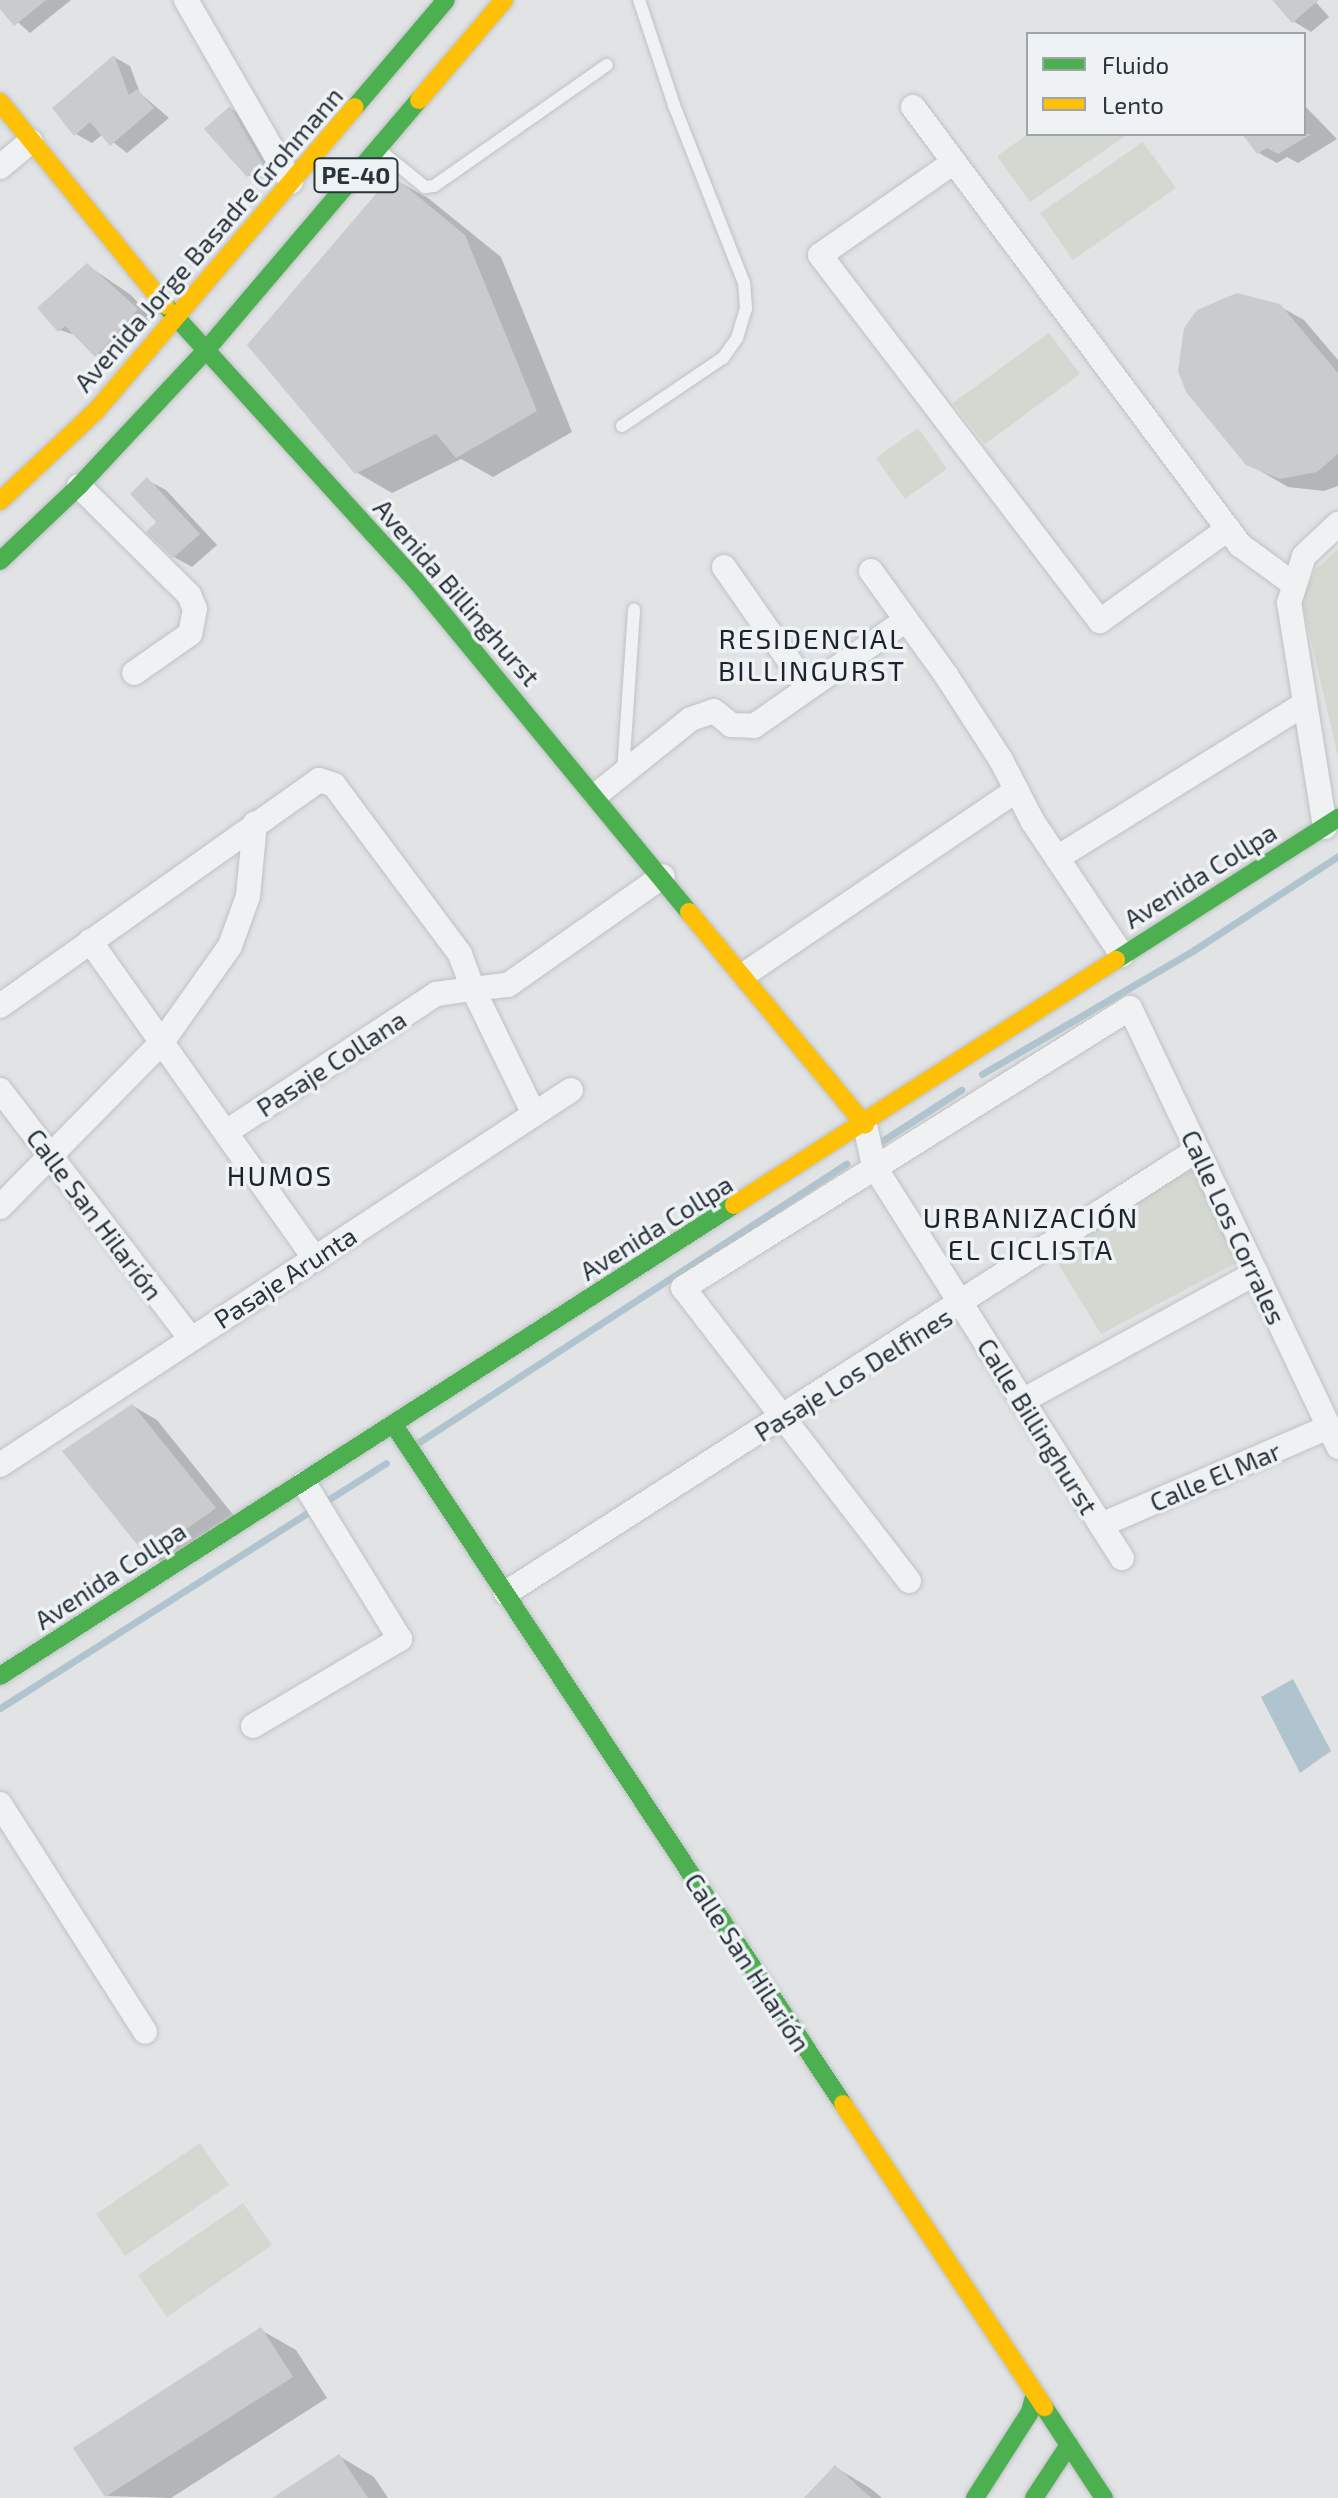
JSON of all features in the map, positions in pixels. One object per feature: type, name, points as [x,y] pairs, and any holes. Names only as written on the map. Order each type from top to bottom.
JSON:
[{"type":"main road","name":"Avenida Jorge Basadre Grohmann","points":[[0,561],[79,486],[207,349],[304,201],[446,0]]},
{"type":"main road","name":"Avenida Jorge Basadre Grohmann","points":[[0,501],[96,411],[176,318],[304,201],[378,149],[504,0]]},
{"type":"main road","name":"Avenida Billinghurst","points":[[0,102],[176,318],[416,581],[745,974],[865,1125]]},
{"type":"main road","name":"Avenida Collpa","points":[[0,1676],[865,1125],[1122,955],[1332,822]]},
{"type":"main road","name":"Calle San Hilarión","points":[[394,1425],[1034,2397],[1104,2498]]},
{"type":"main road","points":[[975,2498],[1030,2412],[1034,2397]]},
{"type":"main road","points":[[1034,2498],[1069,2445]]},
{"type":"street","points":[[186,0],[304,201]]},
{"type":"street","points":[[913,107],[1228,529],[1268,569],[1292,583]]},
{"type":"street","points":[[0,167],[31,141]]},
{"type":"street","points":[[954,162],[820,255],[1100,621],[1228,529]]},
{"type":"street","points":[[79,486],[189,595],[195,609],[190,634],[134,673]]},
{"type":"street","points":[[1332,822],[1304,704],[1291,631],[1292,583],[1304,556],[1338,524]]},
{"type":"street","points":[[724,567],[808,688]]},
{"type":"street","points":[[871,571],[906,620],[1122,955]]},
{"type":"street","points":[[596,795],[706,712],[714,711],[731,725],[754,726],[906,620]]},
{"type":"street","points":[[1057,858],[1304,704]]},
{"type":"street","points":[[0,1006],[310,783],[334,785],[460,954],[473,989],[534,1114]]},
{"type":"street","points":[[745,974],[1017,790]]},
{"type":"street","points":[[0,1207],[52,1160],[162,1042],[230,946],[248,896],[255,823]]},
{"type":"street","points":[[473,989],[508,985],[663,876]]},
{"type":"street","points":[[90,941],[315,1259]]},
{"type":"street","name":"Pasaje Collana","points":[[226,1132],[436,994],[473,989]]},
{"type":"street","name":"Calle Los Corrales","points":[[983,1097],[1130,1008],[1333,1437]]},
{"type":"street","points":[[909,1581],[683,1288],[983,1097],[960,1062]]},
{"type":"street","name":"Calle San Hilarión","points":[[0,1090],[190,1338]]},
{"type":"street","name":"Pasaje Arunta","points":[[0,1465],[571,1090]]},
{"type":"street","name":"Calle Billinghurst","points":[[865,1125],[874,1166],[1122,1558]]},
{"type":"street","name":"Pasaje Los Delfines","points":[[506,1593],[961,1305],[1197,1150]]},
{"type":"street","points":[[1022,1401],[1256,1273]]},
{"type":"street","name":"Calle El Mar","points":[[1101,1525],[1333,1437]]},
{"type":"street","points":[[253,1726],[400,1639],[304,1483]]},
{"type":"street","points":[[0,1804],[145,2032]]},
{"type":"lane","points":[[622,426],[723,358],[737,338],[746,309],[744,283],[639,0]]},
{"type":"lane","points":[[378,149],[425,187],[434,186],[607,65]]},
{"type":"lane","points":[[623,775],[634,609]]},
{"type":"shaded area","points":[[1026,135],[1125,136],[1030,202],[997,156]]},
{"type":"shaded area","points":[[1143,142],[1176,188],[1073,260],[1040,213]]},
{"type":"shaded area","points":[[1049,333],[1080,374],[985,444],[953,403]]},
{"type":"shaded area","points":[[918,428],[947,469],[905,499],[876,458]]},
{"type":"shaded area","points":[[1338,549],[1338,757],[1302,601],[1316,569]]},
{"type":"shaded area","points":[[1196,1154],[1244,1259],[1101,1334],[1048,1247]]},
{"type":"shaded area","points":[[200,2143],[229,2185],[125,2256],[96,2214]]},
{"type":"shaded area","points":[[243,2203],[272,2245],[167,2317],[138,2275]]},
{"type":"water","points":[[1293,1679],[1331,1751],[1300,1773],[1261,1697]]},
{"type":"building","points":[[0,0],[46,0],[14,26],[0,9]]},
{"type":"building","points":[[1272,0],[1319,0],[1292,23]]},
{"type":"building","points":[[114,55],[129,95],[137,89],[154,108],[110,146],[90,122],[74,136],[52,108]]},
{"type":"building","points":[[230,106],[263,164],[247,177],[204,129]]},
{"type":"building","points":[[1311,134],[1278,154],[1267,148],[1257,154],[1244,136]]},
{"type":"building","points":[[392,175],[465,235],[537,411],[456,458],[436,434],[355,474],[247,345]]},
{"type":"building","points":[[87,263],[138,309],[95,357],[65,326],[58,332],[37,308]]},
{"type":"building","points":[[1237,293],[1280,304],[1338,373],[1338,454],[1317,472],[1280,479],[1246,465],[1186,392],[1178,371],[1184,328],[1197,310]]},
{"type":"building","points":[[147,477],[200,534],[173,558],[146,532],[156,522],[130,494]]},
{"type":"building","points":[[132,1404],[216,1508],[147,1557],[62,1451]]},
{"type":"building","points":[[261,2327],[293,2377],[105,2497],[73,2448]]},
{"type":"building","points":[[339,2454],[368,2498],[272,2498]]},
{"type":"building","points":[[835,2465],[871,2498],[804,2498]]},
{"type":"waterway","points":[[982,1074],[1194,950],[1338,856]]},
{"type":"waterway","points":[[879,1143],[961,1090]]},
{"type":"waterway","points":[[419,1442],[846,1164]]},
{"type":"waterway","points":[[0,1708],[386,1463]]},
{"type":"traffic: fast","points":[[355,107],[446,0]]},
{"type":"traffic: fast","points":[[0,561],[79,486],[207,349],[419,100]]},
{"type":"traffic: fast","points":[[165,305],[416,581],[689,912]]},
{"type":"traffic: fast","points":[[1116,960],[1338,818]]},
{"type":"traffic: fast","points":[[0,1676],[734,1205]]},
{"type":"traffic: fast","points":[[394,1425],[843,2104]]},
{"type":"traffic: fast","points":[[975,2498],[1030,2412],[1034,2397]]},
{"type":"traffic: fast","points":[[1044,2407],[1104,2498]]},
{"type":"traffic: fast","points":[[1034,2498],[1069,2445]]},
{"type":"traffic: slow","points":[[419,100],[504,0]]},
{"type":"traffic: slow","points":[[0,102],[165,305]]},
{"type":"traffic: slow","points":[[0,501],[96,411],[355,107]]},
{"type":"traffic: slow","points":[[689,912],[865,1125]]},
{"type":"traffic: slow","points":[[734,1205],[1116,960]]},
{"type":"traffic: slow","points":[[843,2104],[1044,2407]]},
{"type":"district","name":"RESIDENCIAL BILLINGURST","points":[[812,654]]},
{"type":"district","name":"HUMOS","points":[[280,1175]]},
{"type":"district","name":"URBANIZACIÓN EL CICLISTA","points":[[1031,1233]]}]
